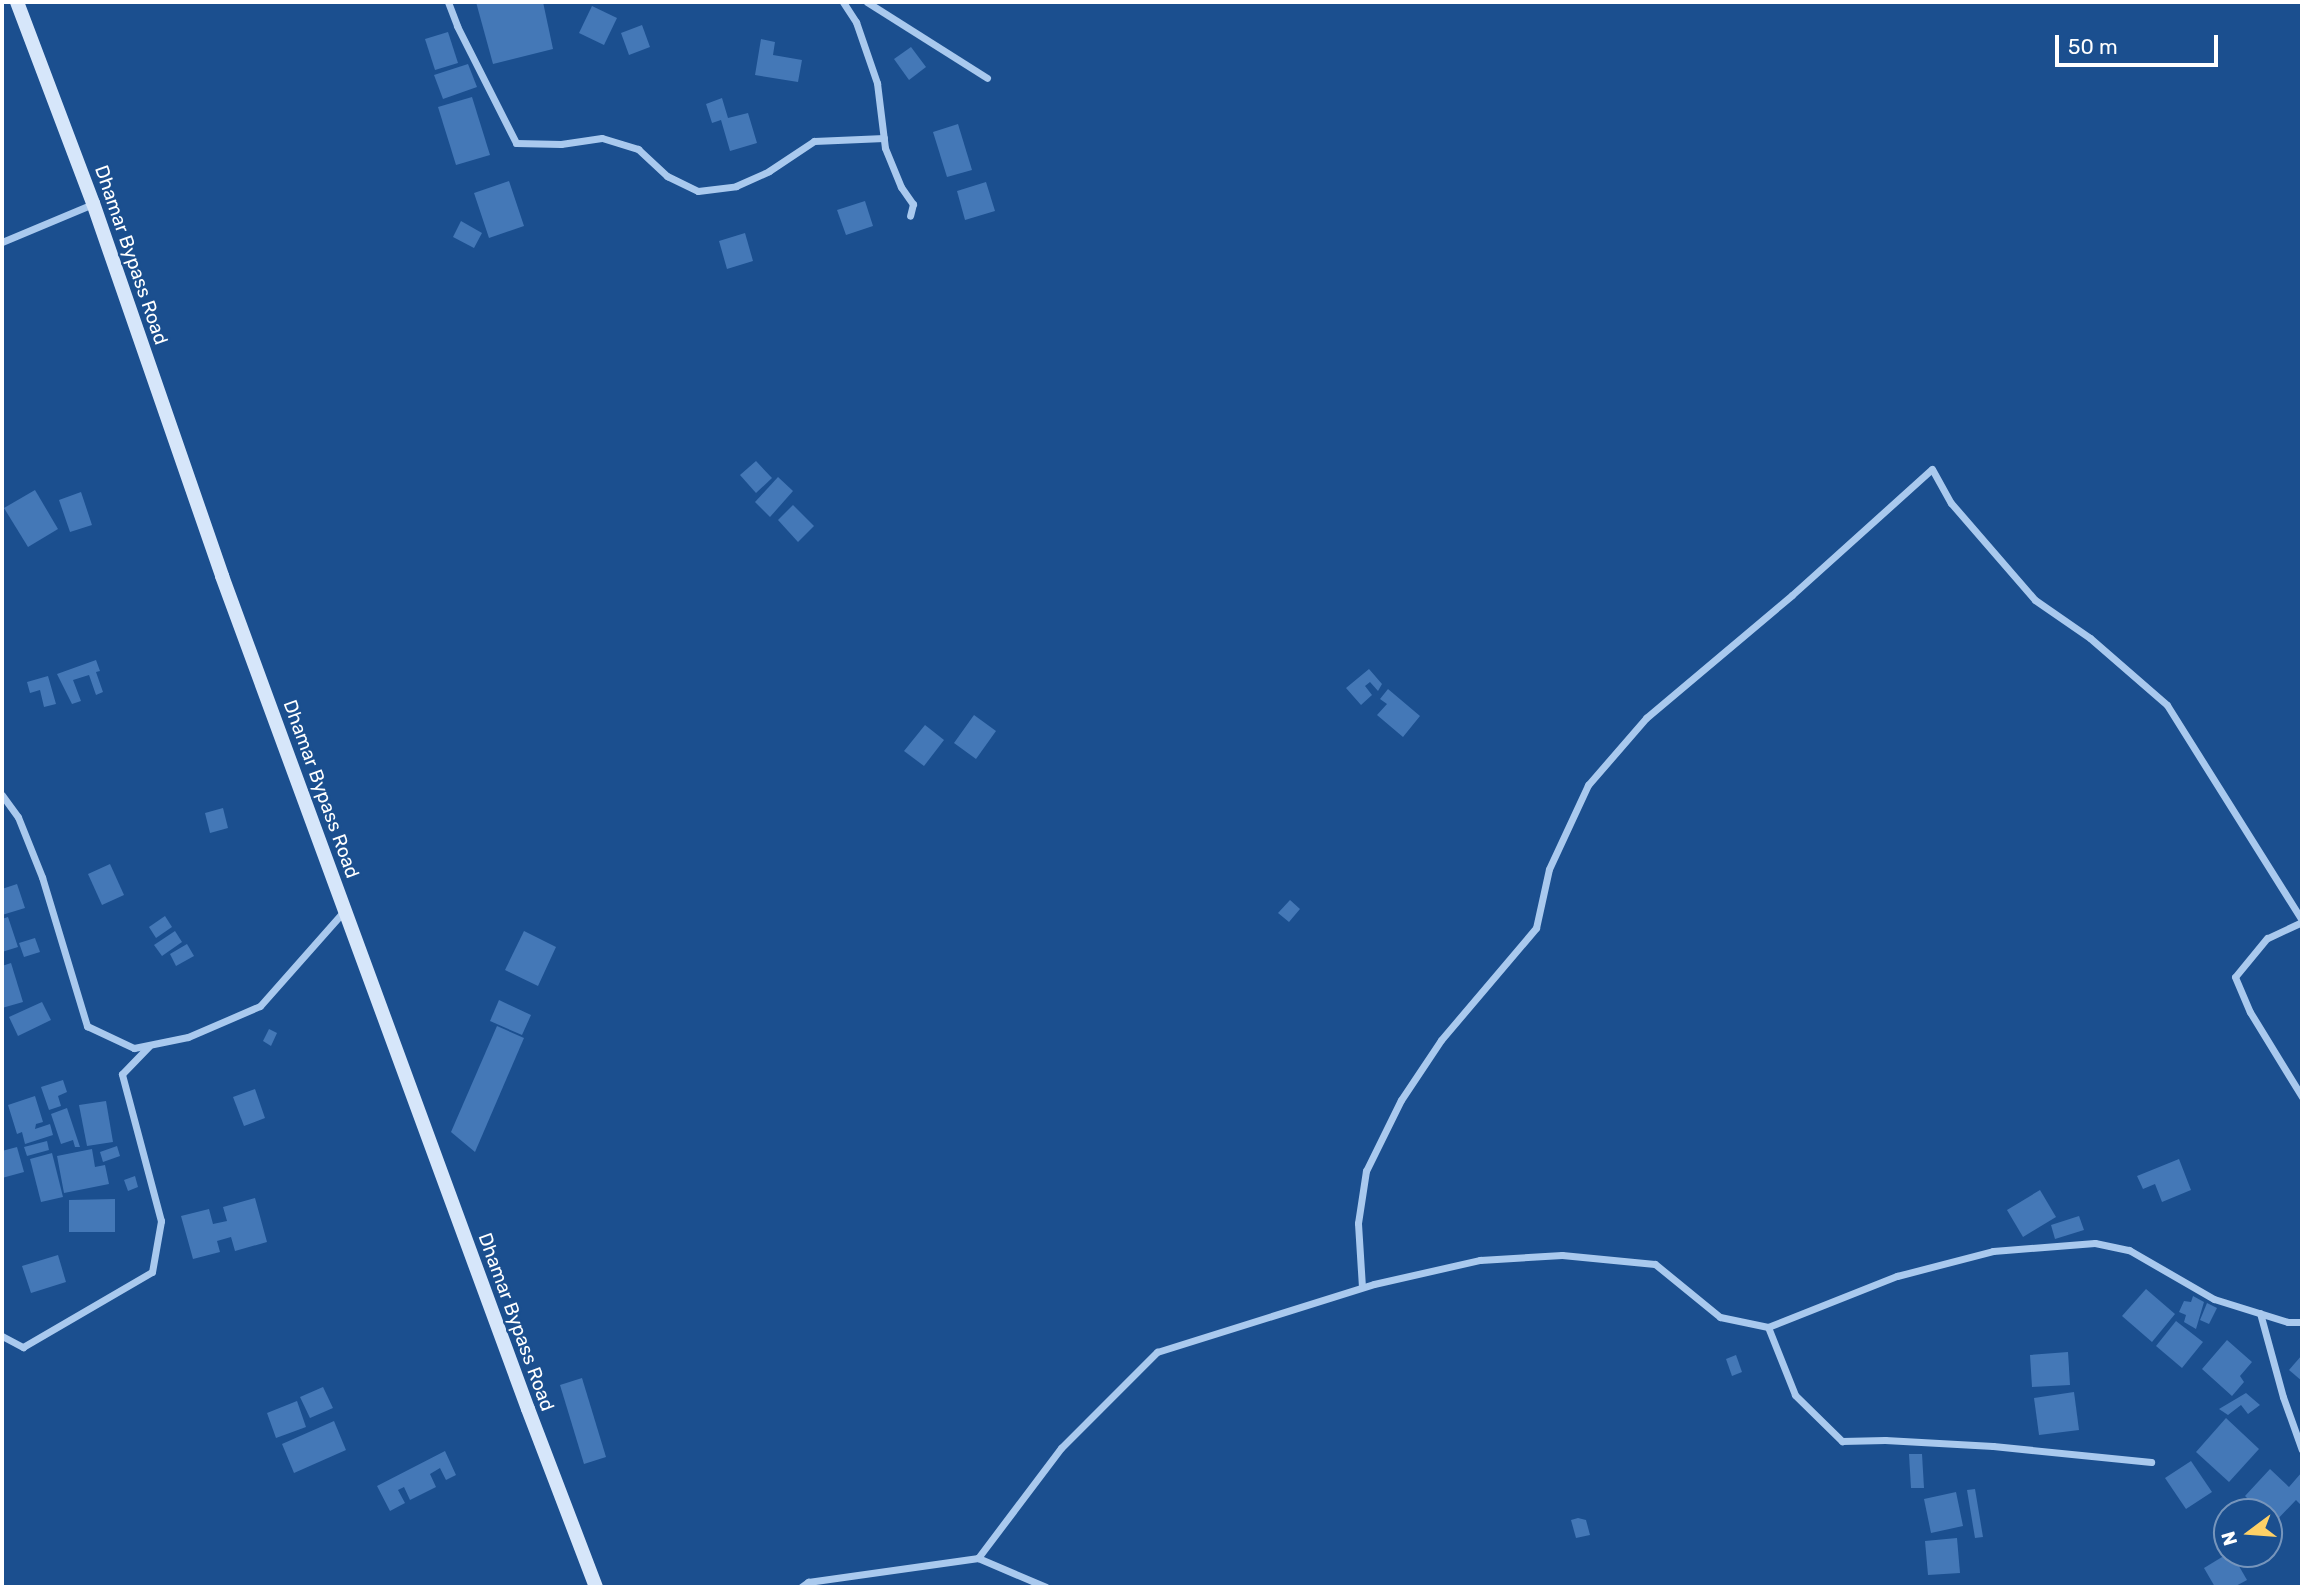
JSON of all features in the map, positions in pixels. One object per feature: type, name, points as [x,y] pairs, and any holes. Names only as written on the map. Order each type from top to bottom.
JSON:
[{"type":"main road","name":"Dhamar Bypass Road","points":[[17,2],[93,203],[222,576],[596,1587]]},
{"type":"street","points":[[448,2],[457,26],[516,143],[561,144],[602,138],[638,149],[667,176],[698,191],[736,186],[769,171],[814,141],[884,138]]},
{"type":"street","points":[[843,2],[856,22],[877,83],[884,138],[901,187],[913,204],[910,216]]},
{"type":"street","points":[[867,2],[987,78]]},
{"type":"street","points":[[2,242],[93,203]]},
{"type":"street","points":[[1362,1287],[1358,1223],[1366,1171],[1401,1100],[1441,1040],[1536,928],[1549,869],[1588,785],[1646,718],[1792,595],[1932,469],[1951,503],[2035,600],[2090,638],[2166,705],[2302,921],[2267,938],[2235,977],[2250,1012],[2302,1097]]},
{"type":"street","points":[[2,795],[18,817],[42,877],[88,1026],[134,1048],[188,1037],[260,1006],[345,911]]},
{"type":"street","points":[[2,1336],[23,1347],[152,1272],[161,1221],[122,1073],[150,1045]]},
{"type":"street","points":[[978,1558],[1061,1448],[1157,1352],[1362,1287],[1480,1260],[1562,1255],[1656,1264],[1720,1317],[1768,1327],[1897,1276],[1993,1251],[2095,1243],[2129,1251],[2214,1299],[2288,1322],[2302,1322]]},
{"type":"street","points":[[2260,1313],[2283,1397],[2302,1450]]},
{"type":"street","points":[[1768,1327],[1795,1395],[1842,1441],[1885,1440],[1993,1446],[2151,1462]]},
{"type":"street","points":[[801,1587],[808,1582],[978,1558],[1046,1587]]},
{"type":"building","points":[[476,2],[543,2],[553,49],[493,64]]},
{"type":"building","points":[[592,6],[617,18],[604,45],[579,33]]},
{"type":"building","points":[[642,25],[650,47],[629,55],[621,33]]},
{"type":"building","points":[[448,32],[458,63],[435,70],[425,39]]},
{"type":"building","points":[[761,39],[775,42],[773,55],[802,60],[798,82],[755,75]]},
{"type":"building","points":[[911,47],[926,67],[909,80],[894,59]]},
{"type":"building","points":[[468,64],[477,87],[443,99],[434,75]]},
{"type":"building","points":[[472,97],[490,155],[456,165],[438,107]]},
{"type":"building","points":[[722,98],[728,118],[748,113],[757,143],[730,151],[721,120],[712,123],[706,104]]},
{"type":"building","points":[[958,124],[972,170],[947,177],[933,132]]},
{"type":"building","points":[[509,181],[524,226],[489,238],[474,193]]},
{"type":"building","points":[[986,182],[995,211],[965,220],[957,191]]},
{"type":"building","points":[[865,201],[873,226],[846,235],[837,210]]},
{"type":"building","points":[[461,221],[482,233],[474,248],[453,237]]},
{"type":"building","points":[[745,233],[753,261],[727,269],[719,241]]},
{"type":"building","points":[[756,461],[772,478],[756,493],[740,475]]},
{"type":"building","points":[[778,477],[793,491],[770,517],[755,502]]},
{"type":"building","points":[[35,490],[58,529],[28,547],[4,508]]},
{"type":"building","points":[[81,492],[92,525],[70,532],[59,500]]},
{"type":"building","points":[[793,505],[814,526],[798,542],[778,520]]},
{"type":"building","points":[[96,660],[100,671],[96,672],[103,692],[96,695],[89,675],[73,680],[81,701],[72,704],[57,674]]},
{"type":"building","points":[[1369,669],[1382,684],[1378,691],[1370,682],[1365,686],[1372,695],[1361,705],[1346,688]]},
{"type":"building","points":[[48,676],[56,704],[44,707],[40,690],[30,693],[27,682]]},
{"type":"building","points":[[1388,689],[1420,716],[1403,737],[1377,715],[1387,704],[1380,699]]},
{"type":"building","points":[[974,715],[996,731],[976,759],[954,743]]},
{"type":"building","points":[[925,725],[944,740],[924,766],[904,751]]},
{"type":"building","points":[[223,808],[228,828],[210,833],[205,813]]},
{"type":"building","points":[[110,864],[124,895],[102,905],[88,874]]},
{"type":"building","points":[[17,884],[25,908],[2,915],[2,889]]},
{"type":"building","points":[[1290,900],[1300,909],[1289,922],[1278,913]]},
{"type":"building","points":[[165,916],[172,927],[156,938],[149,927]]},
{"type":"building","points":[[8,917],[18,947],[2,952],[2,919]]},
{"type":"building","points":[[175,931],[182,942],[162,956],[154,945]]},
{"type":"building","points":[[524,931],[556,947],[538,986],[505,970]]},
{"type":"building","points":[[35,938],[40,952],[24,957],[19,943]]},
{"type":"building","points":[[187,944],[194,956],[176,966],[170,954]]},
{"type":"building","points":[[11,963],[23,1002],[2,1008],[2,966]]},
{"type":"building","points":[[499,1000],[531,1015],[522,1035],[490,1021]]},
{"type":"building","points":[[42,1002],[51,1020],[18,1036],[9,1017]]},
{"type":"building","points":[[497,1026],[524,1038],[475,1152],[451,1132]]},
{"type":"building","points":[[269,1029],[277,1033],[271,1046],[263,1041]]},
{"type":"building","points":[[63,1080],[67,1092],[58,1096],[61,1106],[49,1110],[41,1087]]},
{"type":"building","points":[[255,1089],[265,1118],[244,1126],[233,1097]]},
{"type":"building","points":[[35,1096],[43,1122],[36,1124],[35,1129],[50,1124],[53,1135],[25,1144],[22,1132],[17,1134],[8,1105]]},
{"type":"building","points":[[106,1101],[113,1142],[87,1146],[79,1105]]},
{"type":"building","points":[[67,1108],[80,1147],[75,1147],[73,1140],[61,1144],[51,1114]]},
{"type":"building","points":[[47,1141],[49,1150],[27,1156],[24,1147]]},
{"type":"building","points":[[117,1146],[120,1156],[103,1162],[100,1152]]},
{"type":"building","points":[[17,1147],[24,1172],[2,1178],[2,1151]]},
{"type":"building","points":[[92,1149],[95,1167],[105,1165],[109,1184],[64,1193],[57,1156]]},
{"type":"building","points":[[52,1153],[63,1197],[41,1202],[30,1159]]},
{"type":"building","points":[[2179,1159],[2191,1190],[2162,1202],[2155,1184],[2143,1189],[2137,1176]]},
{"type":"building","points":[[135,1176],[138,1187],[128,1191],[124,1180]]},
{"type":"building","points":[[2040,1190],[2056,1217],[2023,1237],[2007,1210]]},
{"type":"building","points":[[255,1198],[267,1242],[235,1251],[231,1237],[217,1241],[220,1252],[193,1259],[181,1216],[209,1209],[213,1224],[227,1221],[223,1207]]},
{"type":"building","points":[[115,1199],[115,1232],[69,1232],[69,1200]]},
{"type":"building","points":[[2079,1216],[2084,1230],[2055,1239],[2051,1225]]},
{"type":"building","points":[[58,1255],[66,1282],[31,1293],[22,1266]]},
{"type":"building","points":[[2146,1289],[2175,1314],[2152,1342],[2122,1316]]},
{"type":"building","points":[[2193,1296],[2204,1302],[2196,1329],[2184,1322],[2186,1315],[2179,1312],[2184,1301],[2191,1302]]},
{"type":"building","points":[[2207,1303],[2217,1308],[2209,1324],[2200,1320]]},
{"type":"building","points":[[2176,1321],[2203,1342],[2182,1368],[2156,1346]]},
{"type":"building","points":[[2227,1340],[2252,1362],[2240,1376],[2244,1382],[2232,1396],[2202,1369]]},
{"type":"building","points":[[2068,1352],[2070,1385],[2032,1387],[2030,1355]]},
{"type":"building","points":[[1736,1355],[1742,1372],[1732,1376],[1726,1359]]},
{"type":"building","points":[[2302,1355],[2302,1381],[2289,1370]]},
{"type":"building","points":[[582,1378],[606,1457],[584,1464],[560,1385]]},
{"type":"building","points":[[323,1387],[333,1408],[310,1418],[300,1397]]},
{"type":"building","points":[[2074,1392],[2079,1430],[2039,1435],[2034,1398]]},
{"type":"building","points":[[2246,1393],[2260,1405],[2248,1414],[2241,1405],[2228,1415],[2219,1409]]},
{"type":"building","points":[[297,1401],[306,1427],[276,1438],[267,1413]]},
{"type":"building","points":[[2226,1418],[2259,1449],[2229,1482],[2196,1452]]},
{"type":"building","points":[[334,1421],[346,1450],[294,1473],[282,1444]]},
{"type":"building","points":[[445,1451],[456,1475],[446,1480],[440,1468],[430,1474],[436,1487],[410,1500],[404,1487],[398,1490],[405,1503],[390,1511],[377,1486]]},
{"type":"building","points":[[1909,1454],[1922,1454],[1924,1488],[1911,1488]]},
{"type":"building","points":[[2191,1461],[2212,1492],[2186,1509],[2165,1478]]},
{"type":"building","points":[[2270,1469],[2289,1487],[2302,1472],[2302,1506],[2296,1500],[2283,1514],[2283,1498],[2245,1496]]},
{"type":"building","points":[[1975,1489],[1983,1537],[1975,1538],[1967,1490]]},
{"type":"building","points":[[1956,1492],[1963,1526],[1931,1533],[1924,1499]]},
{"type":"building","points":[[1571,1520],[1586,1520],[1590,1535],[1576,1538]]},
{"type":"building","points":[[1957,1538],[1960,1573],[1928,1575],[1925,1541]]},
{"type":"building","points":[[2213,1563],[2213,1568],[2240,1568],[2247,1580],[2234,1587],[2215,1587],[2204,1568]]}]
